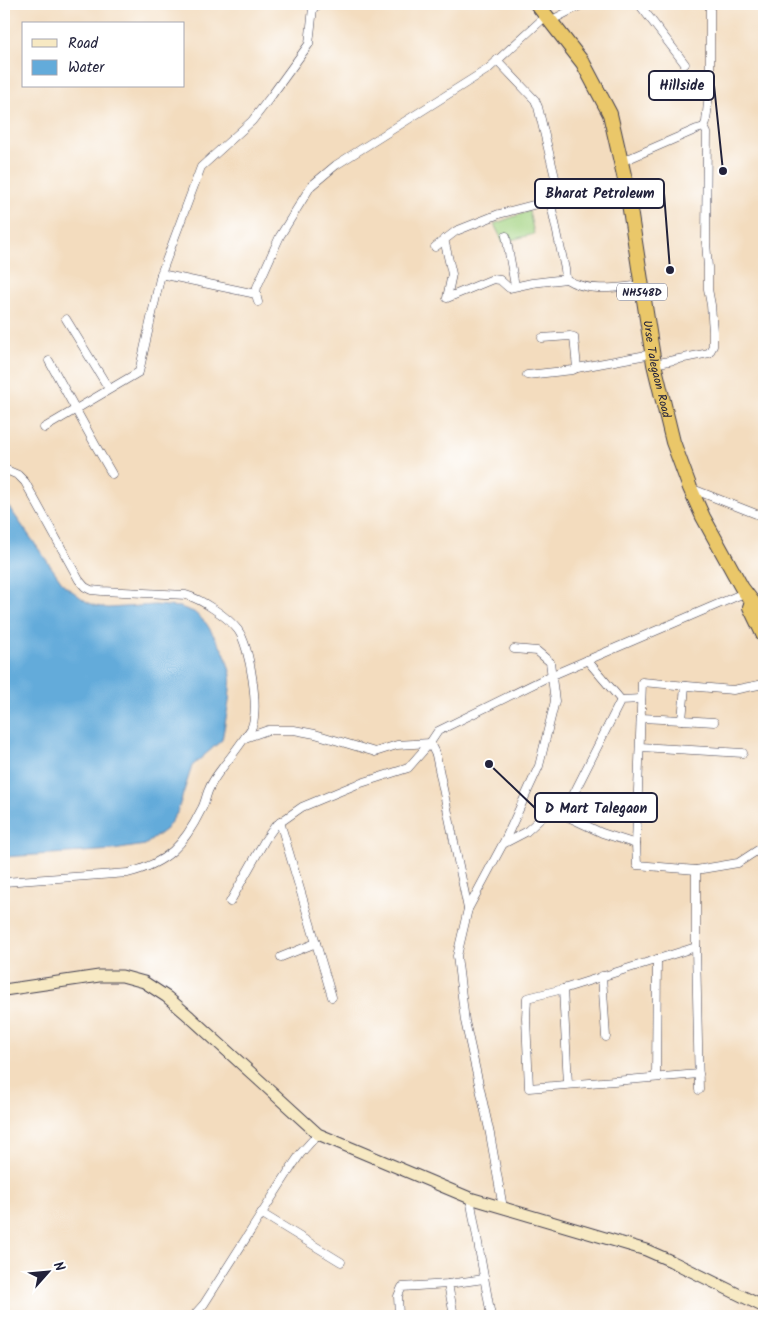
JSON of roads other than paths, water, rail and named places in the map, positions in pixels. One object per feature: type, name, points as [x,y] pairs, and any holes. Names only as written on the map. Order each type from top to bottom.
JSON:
[{"type":"highway","name":"Urse Talegaon Road","points":[[537,4],[583,63],[610,114],[626,184],[653,359],[673,442],[702,517],[743,591],[764,617]]},
{"type":"highway","name":"NH548D","points":[[743,591],[764,636]]},
{"type":"street","points":[[258,302],[257,286],[280,236],[311,186],[336,165],[488,69],[548,18],[583,4]]},
{"type":"street","points":[[639,4],[685,64]]},
{"type":"street","points":[[527,375],[709,353],[712,346],[712,305],[708,289],[706,244],[707,133],[704,128],[710,83],[710,4]]},
{"type":"street","points":[[44,428],[139,372],[161,274],[201,167],[252,121],[309,44],[315,5]]},
{"type":"street","points":[[497,60],[535,100],[560,198]]},
{"type":"street","points":[[621,162],[697,129],[704,128]]},
{"type":"street","points":[[435,247],[456,230],[499,214],[550,200],[626,184]]},
{"type":"street","points":[[550,200],[566,279]]},
{"type":"street","points":[[506,236],[515,286]]},
{"type":"street","points":[[444,240],[452,274],[447,298],[493,279],[500,280],[509,288],[566,279],[574,284],[586,287],[612,288],[641,285]]},
{"type":"street","points":[[161,274],[256,294]]},
{"type":"street","points":[[66,319],[109,389]]},
{"type":"street","points":[[542,338],[570,336],[574,338],[577,368]]},
{"type":"street","points":[[49,361],[112,474]]},
{"type":"street","points":[[4,469],[18,475],[25,482],[72,569],[85,587],[91,590],[102,591],[186,595],[205,603],[230,622],[238,630],[247,655],[253,686],[255,713],[254,723],[208,789],[202,809],[184,840],[159,862],[144,869],[128,872],[4,882]]},
{"type":"street","points":[[690,488],[764,517]]},
{"type":"street","points":[[230,902],[275,826],[302,807],[355,785],[408,768],[438,731],[552,676],[743,591]]},
{"type":"street","points":[[503,1208],[490,1134],[465,1021],[457,956],[468,909],[503,844],[539,766],[555,702],[550,662],[537,650],[514,649]]},
{"type":"street","points":[[587,660],[621,700]]},
{"type":"street","points":[[764,684],[733,690],[642,682],[636,844],[637,865],[696,870],[738,863],[764,846]]},
{"type":"street","points":[[682,720],[685,686]]},
{"type":"street","points":[[621,700],[641,698]]},
{"type":"street","points":[[564,813],[621,700]]},
{"type":"street","points":[[641,718],[714,722]]},
{"type":"street","points":[[244,739],[268,730],[294,730],[315,734],[376,752],[397,745],[430,743]]},
{"type":"street","points":[[430,743],[436,755],[468,909]]},
{"type":"street","points":[[640,748],[744,753]]},
{"type":"street","points":[[503,844],[526,832],[548,812],[564,813],[568,817],[602,833],[636,844]]},
{"type":"street","points":[[280,822],[332,997]]},
{"type":"street","points":[[696,870],[699,1090]]},
{"type":"street","points":[[281,957],[316,943]]},
{"type":"street","points":[[696,947],[564,989],[527,998],[526,1018],[529,1088],[699,1074]]},
{"type":"street","points":[[656,1077],[657,960]]},
{"type":"street","points":[[4,990],[99,976],[122,976],[144,982],[167,997],[318,1134],[470,1198],[646,1250],[671,1260],[764,1307]]},
{"type":"street","points":[[602,976],[606,1037]]},
{"type":"street","points":[[564,989],[568,1084]]},
{"type":"street","points":[[196,1313],[204,1304],[301,1153],[318,1134]]},
{"type":"street","points":[[470,1198],[490,1316]]},
{"type":"street","points":[[261,1213],[340,1262]]},
{"type":"street","points":[[399,1316],[398,1296],[402,1287],[484,1279]]},
{"type":"street","points":[[448,1284],[454,1316]]},
{"type":"water","points":[[4,500],[64,585],[87,602],[108,608],[155,605],[180,607],[194,612],[206,623],[225,654],[231,675],[229,702],[222,740],[192,766],[177,813],[166,829],[145,845],[113,850],[4,857]]},
{"type":"place","name":"Hillside","points":[[723,171]]},
{"type":"place","name":"Bharat Petroleum","points":[[670,270]]},
{"type":"place","name":"D Mart Talegaon","points":[[489,764]]}]
